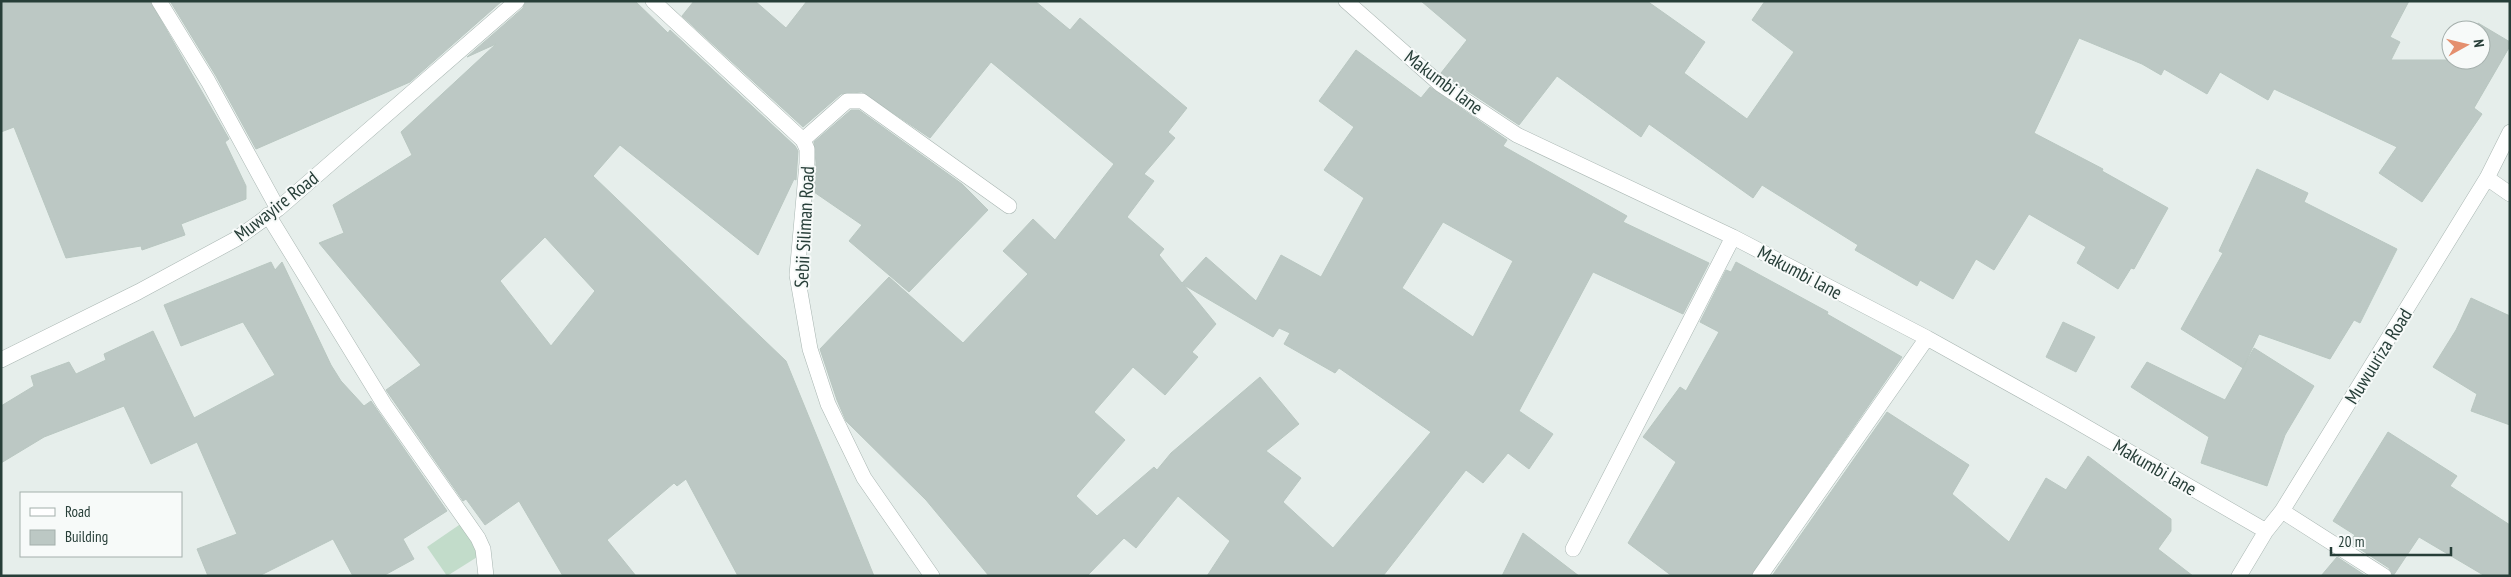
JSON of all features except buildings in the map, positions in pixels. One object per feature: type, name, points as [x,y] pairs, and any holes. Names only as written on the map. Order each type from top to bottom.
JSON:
[{"type":"street","points":[[159,1],[208,81],[273,212],[384,404],[478,538],[484,554],[486,576]]},
{"type":"street","name":"Muwayire Road","points":[[1,360],[138,292],[236,239],[273,212],[517,1]]},
{"type":"street","name":"Sebii Siliman Road","points":[[653,1],[803,140],[807,149],[807,163],[797,275],[810,349],[828,404],[864,478],[932,576]]},
{"type":"street","name":"Makumbi lane","points":[[1346,1],[1440,84],[1517,135],[1733,237],[1927,338],[2069,417],[2266,531]]},
{"type":"street","points":[[803,140],[847,101],[862,101],[1009,206]]},
{"type":"street","name":"Muwuuriza Road","points":[[2239,576],[2266,531],[2282,512],[2488,178],[2510,132]]},
{"type":"street","points":[[2488,178],[2510,194]]},
{"type":"street","points":[[1573,549],[1733,237]]},
{"type":"street","points":[[1760,576],[1927,338]]},
{"type":"street","points":[[2282,512],[2384,576]]},
{"type":"green space","points":[[462,523],[482,554],[447,576],[427,547]]}]
